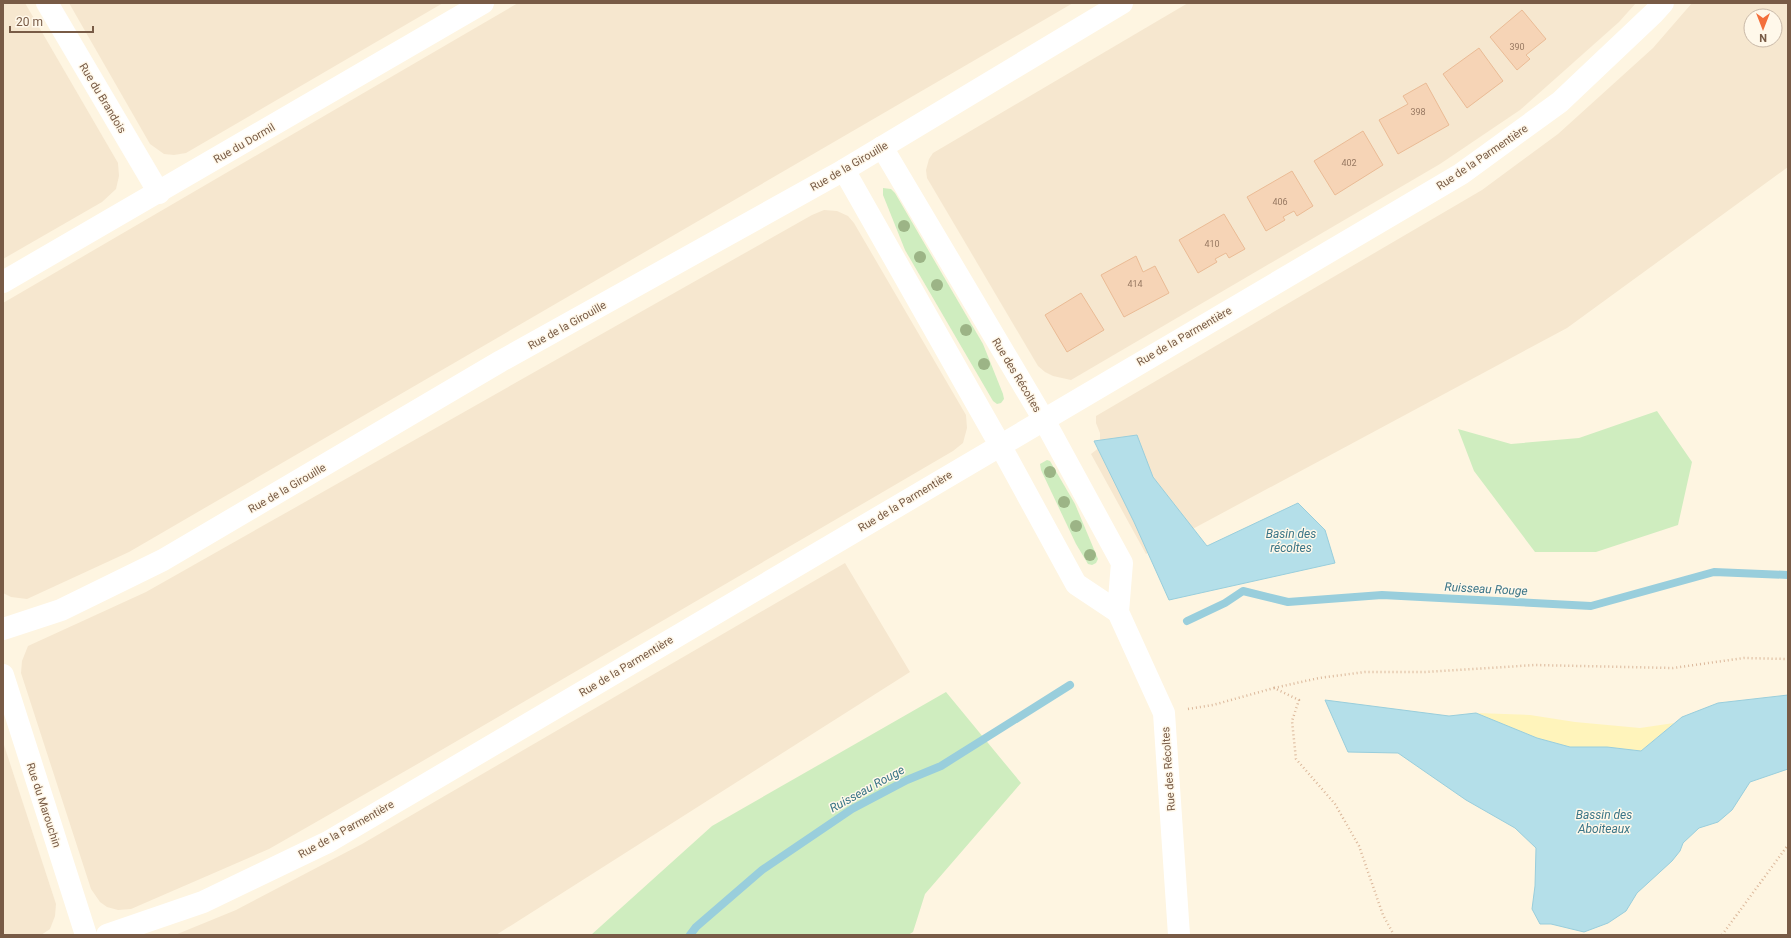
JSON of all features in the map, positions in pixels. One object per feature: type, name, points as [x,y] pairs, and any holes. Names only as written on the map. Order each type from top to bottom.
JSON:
[{"type":"street","name":"Rue du Brandois","points":[[47,3],[159,193]]},
{"type":"street","name":"Rue du Dormil","points":[[3,282],[159,193],[483,3]]},
{"type":"street","name":"Rue de la Girouille","points":[[3,629],[62,610],[163,560],[495,365],[844,170],[1122,3]]},
{"type":"street","name":"Rue de la Parmentière","points":[[108,935],[203,902],[328,842],[1461,174],[1560,102],[1654,13],[1662,3]]},
{"type":"street","name":"Rue des Récoltes","points":[[882,147],[1044,420],[1122,563],[1118,612],[1164,713],[1179,935]]},
{"type":"street","points":[[844,170],[1000,445],[1076,584],[1118,612]]},
{"type":"street","name":"Rue du Marouchin","points":[[3,675],[86,935]]},
{"type":"path","points":[[1164,713],[1213,706],[1274,688],[1319,678],[1365,672],[1425,672],[1535,665],[1673,668],[1744,658],[1788,659]]},
{"type":"path","points":[[1274,688],[1299,700],[1292,721],[1296,759],[1339,810],[1358,846],[1383,915],[1394,935]]},
{"type":"path","points":[[1722,935],[1768,870],[1788,845]]},
{"type":"shaded area","points":[[3,3],[25,3],[118,163],[119,176],[116,189],[102,202],[3,259]]},
{"type":"shaded area","points":[[69,3],[443,3],[186,153],[174,155],[164,154],[150,144]]},
{"type":"shaded area","points":[[518,3],[1073,3],[129,552],[27,599],[11,597],[3,593],[3,303]]},
{"type":"shaded area","points":[[1188,3],[1636,3],[1619,22],[1520,110],[1440,164],[1071,380],[1053,376],[1038,366],[927,178],[926,170],[929,159],[933,153]]},
{"type":"shaded area","points":[[1692,3],[1788,3],[1788,167],[1567,328],[1146,554],[1091,454],[1100,447],[1100,433],[1096,423],[1096,416],[1482,190],[1558,134],[1653,48]]},
{"type":"shaded area","points":[[824,210],[837,211],[848,216],[854,223],[966,415],[967,428],[963,443],[953,451],[269,849],[131,909],[118,910],[107,907],[100,902],[91,889],[21,673],[22,661],[28,646],[146,592],[812,215]]},
{"type":"shaded area","points":[[845,563],[910,672],[496,935],[175,935],[236,910],[362,844]]},
{"type":"shaded area","points":[[3,742],[56,904],[55,916],[50,929],[41,935],[3,935]]},
{"type":"green space","points":[[883,188],[891,189],[895,193],[983,344],[1003,394],[1004,399],[1001,403],[997,404],[993,401],[905,250],[883,195]]},
{"type":"green space","points":[[1657,411],[1692,462],[1678,525],[1596,552],[1535,552],[1474,471],[1458,429],[1511,444],[1579,438]]},
{"type":"green space","points":[[1047,460],[1050,461],[1075,504],[1098,559],[1096,563],[1092,565],[1088,564],[1076,544],[1041,470],[1040,464]]},
{"type":"green space","points":[[946,692],[1021,783],[925,894],[913,932],[908,935],[591,935],[712,826]]},
{"type":"sand","points":[[1476,713],[1530,715],[1575,722],[1640,728],[1674,723],[1641,751],[1607,747],[1570,747],[1537,738]]},
{"type":"water","name":"Basin des récoltes","points":[[1137,435],[1153,477],[1207,546],[1298,503],[1325,530],[1335,563],[1169,600],[1134,522],[1094,441]]},
{"type":"water","name":"Bassin des Aboiteaux","points":[[1788,695],[1788,769],[1750,782],[1732,810],[1718,822],[1699,828],[1683,843],[1680,851],[1672,861],[1637,893],[1626,911],[1608,923],[1584,932],[1551,924],[1540,924],[1532,909],[1535,886],[1536,848],[1515,828],[1466,800],[1398,753],[1348,752],[1325,700],[1449,716],[1476,713],[1537,738],[1570,747],[1607,747],[1641,751],[1682,717],[1718,703]]},
{"type":"building","points":[[1522,10],[1546,39],[1526,55],[1530,59],[1517,70],[1490,37]]},
{"type":"building","points":[[1479,48],[1503,81],[1467,108],[1443,74]]},
{"type":"building","points":[[1426,83],[1449,125],[1398,154],[1379,120],[1408,104],[1403,96]]},
{"type":"building","points":[[1363,131],[1383,165],[1335,195],[1314,161]]},
{"type":"building","points":[[1292,171],[1313,206],[1297,216],[1294,211],[1283,217],[1285,220],[1266,231],[1247,197]]},
{"type":"building","points":[[1224,214],[1245,249],[1229,258],[1226,253],[1215,259],[1217,262],[1198,273],[1179,240]]},
{"type":"building","points":[[1136,256],[1143,272],[1155,266],[1169,293],[1124,317],[1101,275]]},
{"type":"building","points":[[1081,293],[1104,330],[1067,352],[1045,315]]},
{"type":"waterway","name":"Ruisseau Rouge","points":[[1187,621],[1225,603],[1243,591],[1288,602],[1382,595],[1591,606],[1714,572],[1788,575]]},
{"type":"waterway","name":"Ruisseau Rouge","points":[[690,935],[696,927],[762,870],[852,809],[907,780],[941,766],[1070,685]]}]
